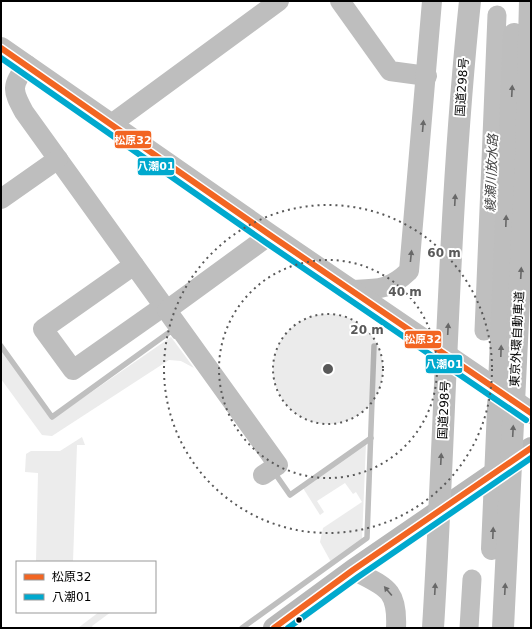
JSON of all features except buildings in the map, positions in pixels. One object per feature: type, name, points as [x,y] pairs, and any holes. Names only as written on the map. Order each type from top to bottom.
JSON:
[{"type":"main road","name":"国道298号","points":[[433,628],[462,80],[470,1]]},
{"type":"main road","points":[[489,628],[516,1]]},
{"type":"main road","name":"東京外環自動車道","points":[[503,628],[526,157],[530,1]]},
{"type":"main road","points":[[1,48],[349,290],[531,413]]},
{"type":"street","points":[[110,125],[279,1]]},
{"type":"street","points":[[340,1],[390,71],[427,76]]},
{"type":"street","points":[[349,290],[377,289],[397,283],[409,271],[427,76],[432,1]]},
{"type":"street","points":[[27,65],[16,80],[14,93],[24,112],[278,465],[263,475]]},
{"type":"street","points":[[1,199],[58,159]]},
{"type":"street","points":[[134,265],[43,329],[73,370],[270,235]]},
{"type":"street","points":[[274,628],[353,570],[531,448]]},
{"type":"street","points":[[353,570],[385,587],[392,596],[397,611],[396,628]]},
{"type":"shaded area","points":[[171,337],[194,368],[181,361],[169,360],[52,436],[42,435],[1,379],[1,349],[51,420]]},
{"type":"shaded area","points":[[82,437],[85,445],[77,445],[73,561],[36,561],[38,473],[25,472],[26,454],[31,451],[60,451]]},
{"type":"shaded area","points":[[366,443],[362,540],[331,562],[320,542],[323,528],[362,502],[356,492],[353,494],[345,483],[317,501],[324,512],[320,515],[303,488]]},
{"type":"shaded area","points":[[98,613],[110,613],[92,626],[93,628],[78,628]]},
{"type":"waterway","name":"綾瀬川放水路","points":[[484,331],[497,15]]},
{"type":"waterway","points":[[1,346],[52,417],[171,331],[175,336]]},
{"type":"waterway","points":[[242,628],[367,538],[374,346]]},
{"type":"waterway","points":[[274,472],[290,495],[371,438]]},
{"type":"waterway","name":"綾瀬川放水路","points":[[469,628],[472,579]]},
{"type":"transit line","name":"松原32","points":[[1,48],[270,235],[531,413]]},
{"type":"transit line","name":"八潮01","points":[[1,58],[265,242],[526,420]]},
{"type":"transit line","name":"松原32","points":[[274,628],[353,570],[531,448]]},
{"type":"transit line","name":"八潮01","points":[[288,628],[358,577],[531,458]]}]
